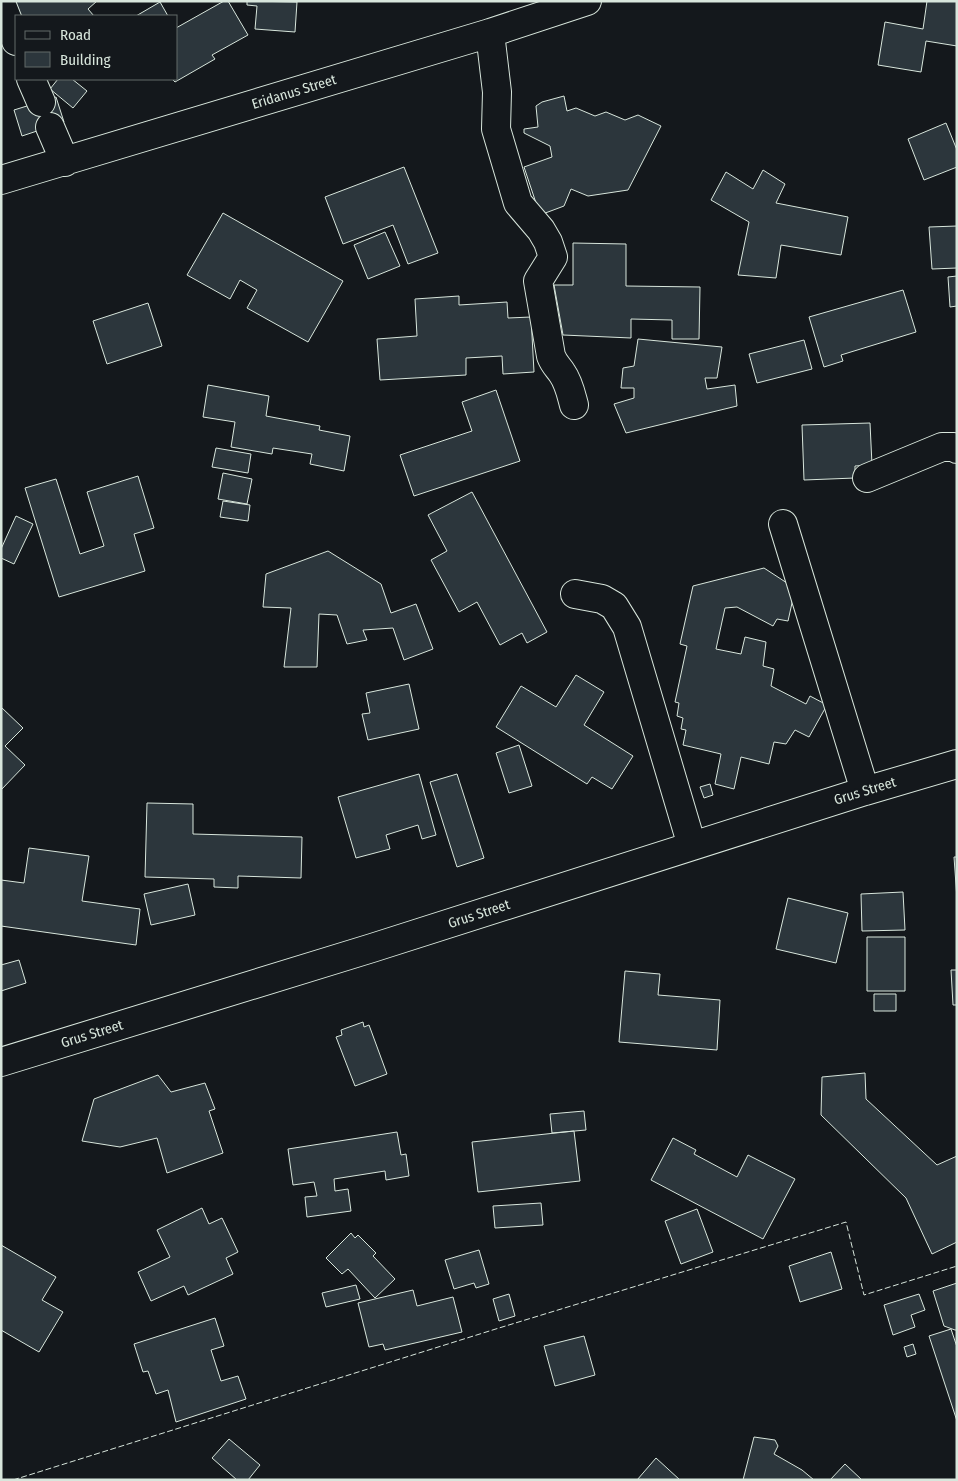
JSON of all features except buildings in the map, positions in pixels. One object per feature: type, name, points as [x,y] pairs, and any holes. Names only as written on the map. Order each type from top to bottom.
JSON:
[{"type":"street","name":"Eridanus Street","points":[[1,180],[490,33],[587,1]]},
{"type":"street","points":[[1,3],[15,38]]},
{"type":"street","points":[[490,33],[497,92],[496,129],[518,203],[541,230],[554,257],[538,281],[551,356],[555,366],[568,384],[574,405]]},
{"type":"street","points":[[40,102],[64,162]]},
{"type":"street","points":[[867,478],[942,448],[954,448],[957,450]]},
{"type":"street","points":[[783,524],[866,791]]},
{"type":"street","points":[[575,594],[602,599],[614,606],[627,627],[692,846]]},
{"type":"street","name":"Grus Street","points":[[1,1062],[372,948],[866,791],[957,764]]},
{"type":"fence","points":[[13,1480],[846,1222],[864,1295],[957,1266]]}]
